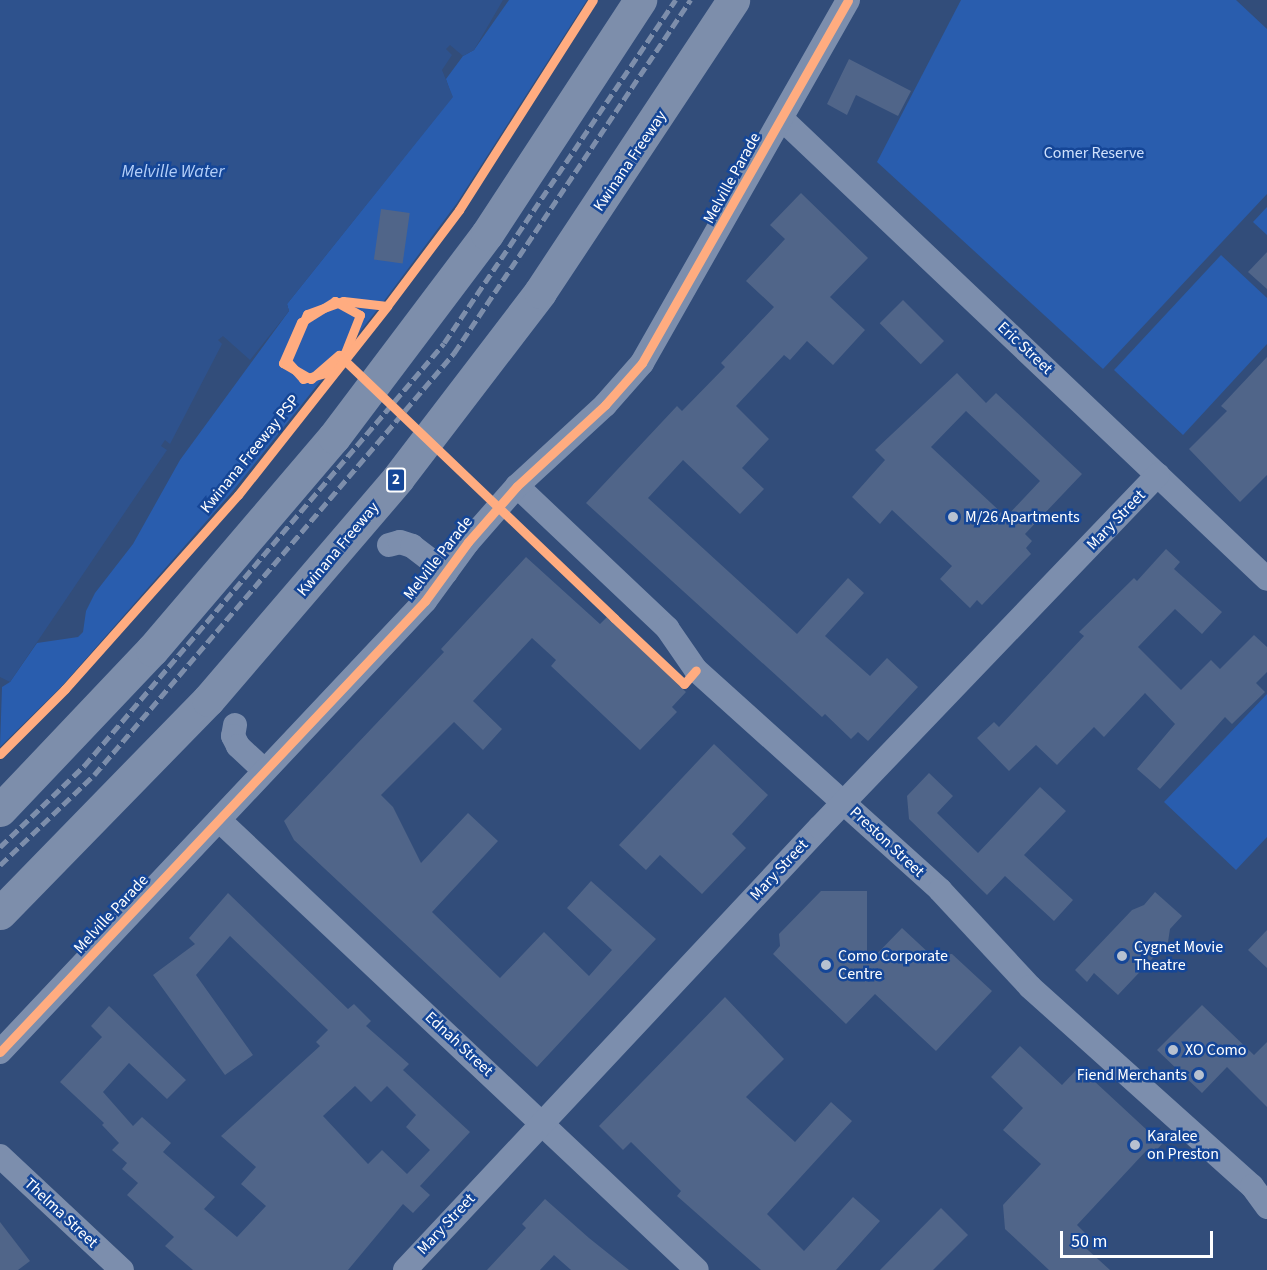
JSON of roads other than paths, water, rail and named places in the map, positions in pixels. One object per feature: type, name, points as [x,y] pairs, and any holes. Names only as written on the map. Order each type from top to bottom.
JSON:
[{"type":"highway","points":[[0,810],[152,650],[334,437],[487,234],[640,0]]},
{"type":"highway","name":"Kwinana Freeway","points":[[0,913],[208,700],[398,478],[540,292],[733,0]]},
{"type":"street","name":"Melville Parade","points":[[0,1052],[425,601],[517,486],[605,405],[654,348],[848,0]]},
{"type":"street","name":"Eric Street","points":[[782,119],[1267,579]]},
{"type":"street","name":"Mary Street","points":[[405,1270],[541,1122],[1158,475]]},
{"type":"street","name":"Preston Street","points":[[517,486],[658,620],[696,670],[940,890],[1030,987],[1265,1199]]},
{"type":"street","points":[[389,545],[400,542],[412,546],[446,572]]},
{"type":"street","points":[[235,725],[233,736],[238,746],[264,770]]},
{"type":"street","name":"Ednah Street","points":[[219,820],[697,1270]]},
{"type":"street","name":"Thelma Street","points":[[0,1156],[122,1270]]},
{"type":"water","name":"Melville Water","points":[[0,0],[503,0],[474,50],[463,56],[450,45],[446,49],[452,55],[442,70],[453,97],[287,304],[289,311],[250,360],[223,336],[218,340],[222,344],[170,444],[165,440],[161,446],[167,450],[10,682],[0,677]]},
{"type":"railway","points":[[0,847],[84,766],[444,343],[675,0]]},
{"type":"railway","points":[[0,865],[94,775],[454,353],[690,0]]},
{"type":"place","name":"M/26 Apartments","points":[[953,517]]},
{"type":"place","name":"Cygnet Movie Theatre","points":[[1122,956]]},
{"type":"place","name":"Como Corporate Centre","points":[[826,965]]},
{"type":"place","name":"XO Como","points":[[1173,1050]]},
{"type":"place","name":"Fiend Merchants","points":[[1199,1075]]},
{"type":"place","name":"Karalee on Preston","points":[[1135,1145]]},
{"type":"park label","name":"Comer Reserve","points":[[1094,153]]}]
